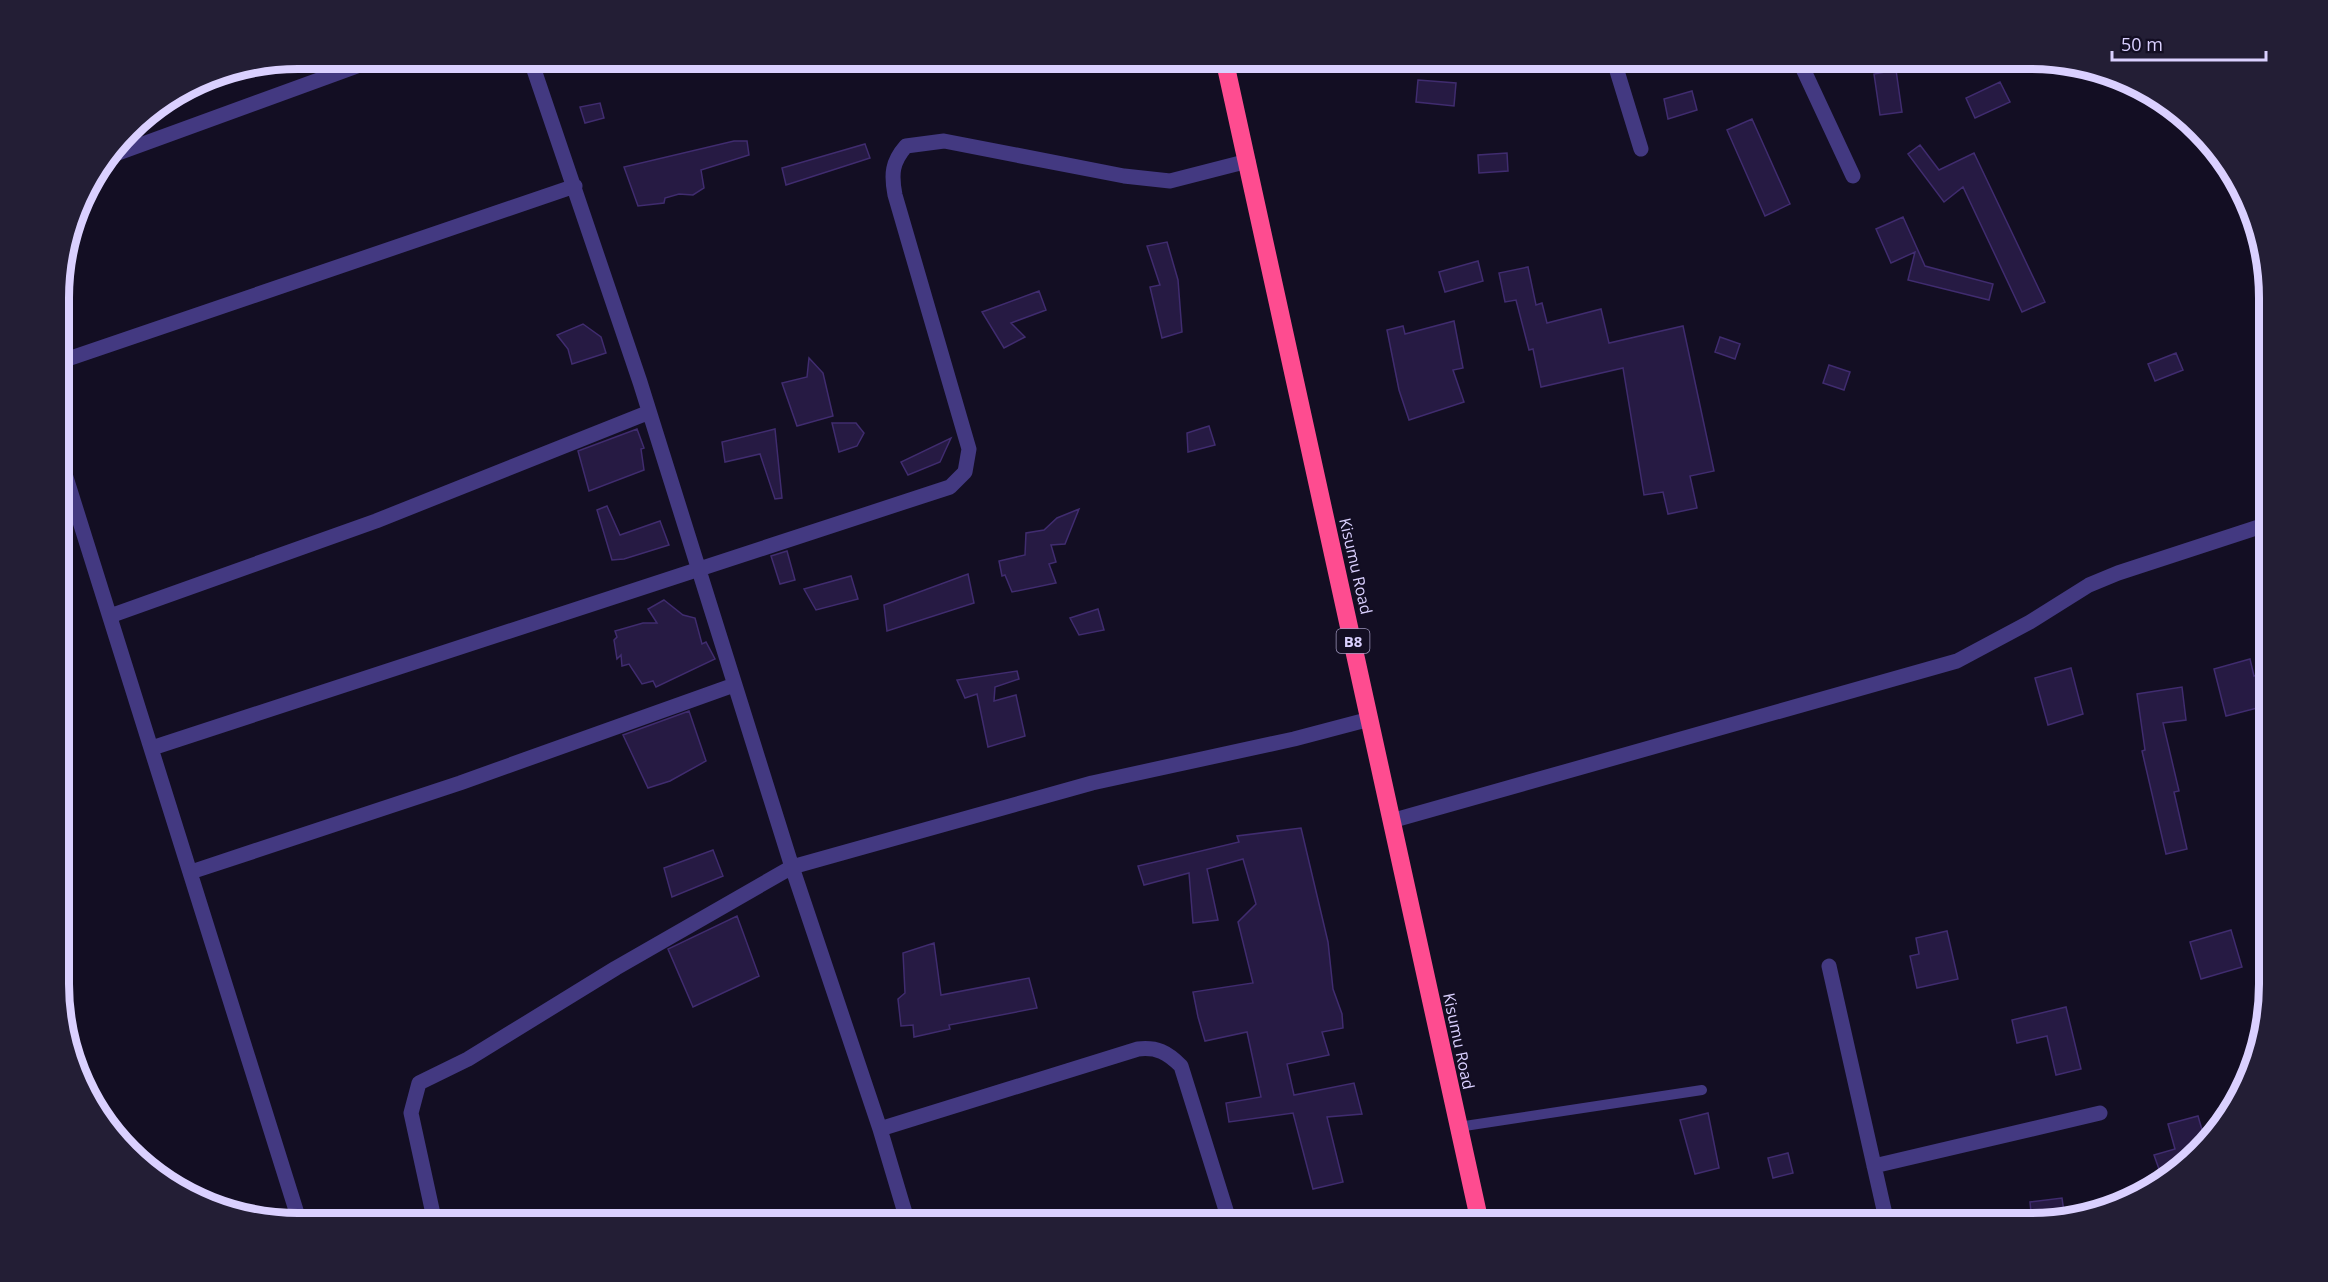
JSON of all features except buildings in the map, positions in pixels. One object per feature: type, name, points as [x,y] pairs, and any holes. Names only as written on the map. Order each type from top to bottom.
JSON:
[{"type":"highway","name":"Kisumu Road","points":[[1227,69],[1478,1213]]},
{"type":"street","points":[[122,152],[349,69]]},
{"type":"street","points":[[534,69],[640,382],[647,413],[905,1213]]},
{"type":"street","points":[[1616,69],[1641,149]]},
{"type":"street","points":[[1803,69],[1853,176]]},
{"type":"street","points":[[152,748],[326,694],[697,569],[920,499],[950,487],[965,472],[969,449],[891,175],[895,158],[906,146],[944,141],[1104,173],[1170,181],[1248,160]]},
{"type":"street","points":[[69,359],[575,186]]},
{"type":"street","points":[[110,616],[376,521],[647,413]]},
{"type":"street","points":[[69,487],[297,1213]]},
{"type":"street","points":[[1391,821],[1957,661],[2030,622],[2089,585],[2118,573],[2259,527]]},
{"type":"street","points":[[191,872],[460,783],[734,685]]},
{"type":"street","points":[[433,1213],[411,1113],[418,1083],[468,1059],[616,968],[792,867],[1092,783],[1294,739],[1370,719]]},
{"type":"street","points":[[1829,966],[1885,1213]]},
{"type":"street","points":[[880,1130],[1138,1049],[1154,1047],[1170,1054],[1180,1066],[1227,1213]]},
{"type":"street","points":[[1874,1166],[2100,1113]]},
{"type":"lane","points":[[1458,1127],[1702,1090]]}]
